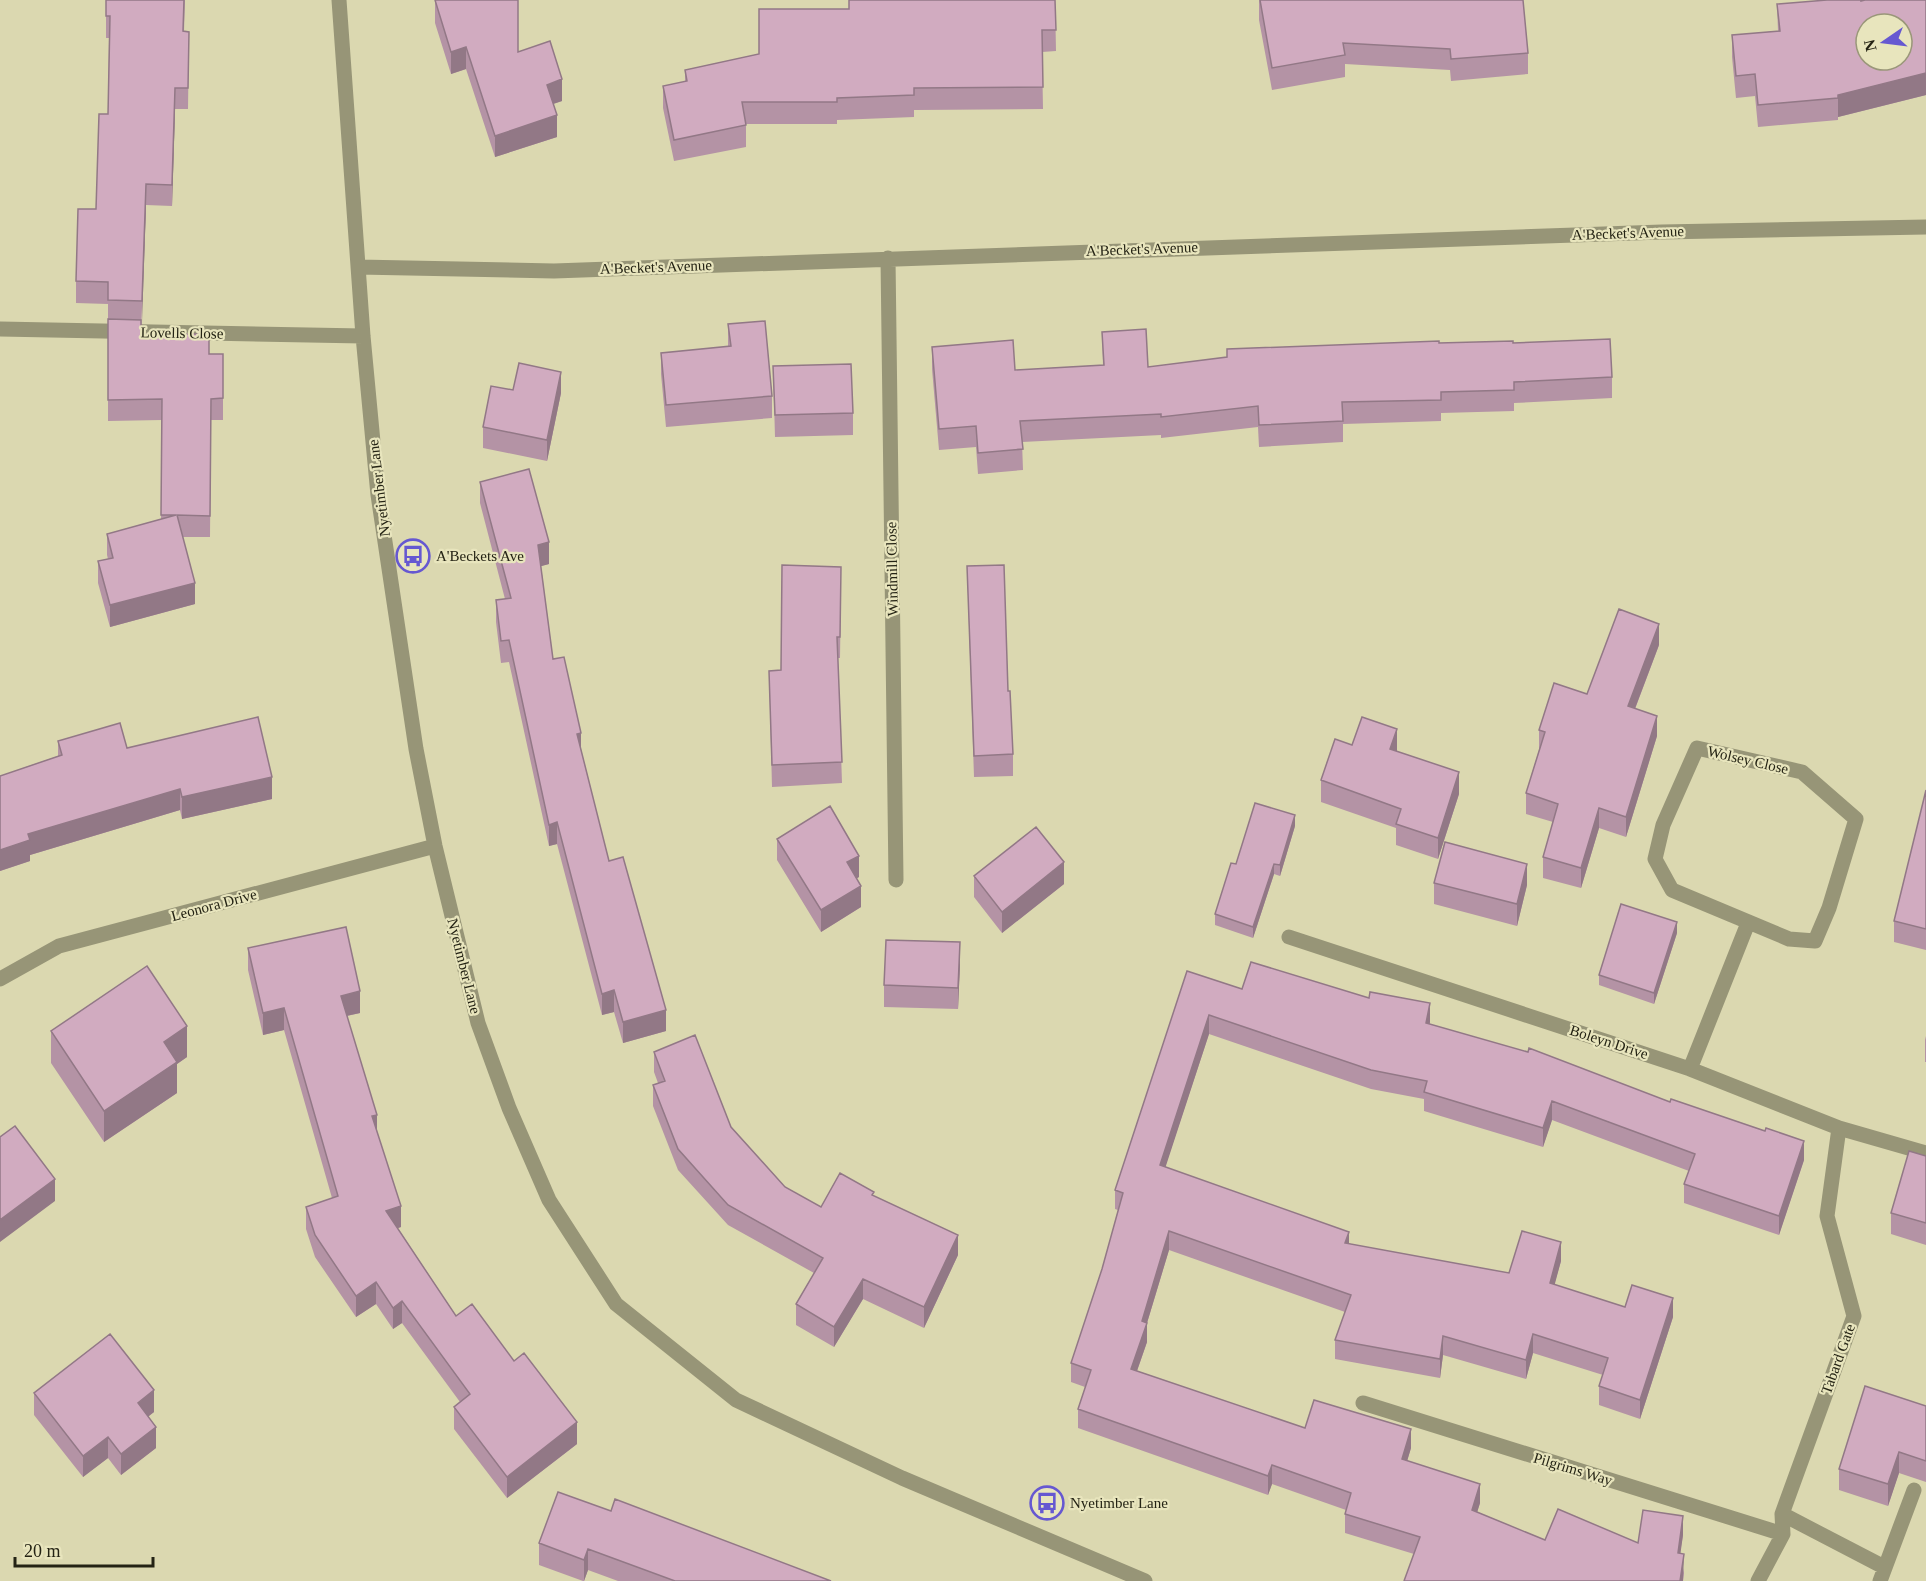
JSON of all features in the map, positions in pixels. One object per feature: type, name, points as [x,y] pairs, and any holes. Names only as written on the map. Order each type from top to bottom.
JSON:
[{"type":"street","name":"Nyetimber Lane","points":[[339,0],[363,336],[378,495],[416,748],[435,846],[478,1023],[509,1108],[549,1200],[616,1305],[736,1401],[902,1478],[1145,1581]]},
{"type":"street","name":"A'Becket's Avenue","points":[[358,267],[554,271],[1650,232],[1926,227]]},
{"type":"street","name":"Windmill Close","points":[[888,258],[896,880]]},
{"type":"street","name":"Lovells Close","points":[[0,329],[363,336]]},
{"type":"street","name":"Wolsey Close","points":[[1697,748],[1802,772],[1856,819],[1829,908],[1815,941],[1789,939],[1748,923],[1672,890],[1655,859],[1663,825],[1697,748]]},
{"type":"street","name":"Leonora Drive","points":[[0,979],[59,946],[435,846]]},
{"type":"street","points":[[1690,1069],[1748,923]]},
{"type":"street","name":"Boleyn Drive","points":[[1289,937],[1690,1069],[1839,1128],[1926,1153]]},
{"type":"street","name":"Tabard Gate","points":[[1783,1534],[1782,1514],[1854,1316],[1827,1216],[1839,1128]]},
{"type":"street","name":"Pilgrims Way","points":[[1363,1404],[1783,1534]]},
{"type":"street","points":[[1782,1514],[1882,1574],[1914,1490]]},
{"type":"street","points":[[1758,1581],[1783,1534]]},
{"type":"building","points":[[106,0],[184,0],[183,31],[189,32],[188,88],[175,88],[172,185],[146,184],[142,301],[108,300],[108,282],[76,281],[78,209],[96,209],[99,114],[108,114],[110,16],[106,16]]},
{"type":"building","points":[[435,0],[518,0],[518,52],[550,41],[562,79],[547,85],[557,115],[495,136],[466,47],[451,52]]},
{"type":"building","points":[[849,0],[1055,0],[1056,30],[1042,30],[1043,87],[914,88],[914,95],[837,98],[837,102],[742,102],[746,125],[674,140],[663,86],[687,81],[685,70],[759,54],[759,9],[849,9]]},
{"type":"building","points":[[1260,0],[1523,0],[1528,53],[1451,59],[1450,49],[1343,43],[1345,55],[1272,68]]},
{"type":"building","points":[[1827,0],[1926,0],[1926,73],[1838,95],[1838,98],[1758,105],[1755,74],[1736,76],[1732,35],[1780,31],[1777,4]]},
{"type":"building","points":[[108,319],[141,320],[141,334],[209,334],[209,354],[223,354],[223,398],[211,399],[210,516],[177,515],[195,583],[110,605],[98,561],[113,558],[107,534],[176,515],[161,515],[162,399],[108,400]]},
{"type":"building","points":[[765,321],[772,396],[666,405],[661,353],[731,346],[728,324]]},
{"type":"building","points":[[1146,329],[1148,367],[1227,357],[1227,349],[1439,341],[1439,343],[1513,341],[1513,343],[1610,339],[1612,377],[1514,382],[1514,390],[1441,392],[1441,400],[1342,402],[1343,421],[1259,425],[1258,406],[1161,417],[1161,414],[1020,421],[1023,449],[978,453],[976,426],[939,429],[932,347],[1013,340],[1015,370],[1104,365],[1102,332]]},
{"type":"building","points":[[519,363],[561,372],[547,440],[483,427],[491,386],[513,390]]},
{"type":"building","points":[[851,364],[853,413],[775,415],[773,366]]},
{"type":"building","points":[[529,469],[549,542],[538,545],[553,659],[564,657],[581,733],[577,734],[609,861],[623,857],[666,1010],[623,1022],[614,990],[602,994],[557,822],[549,825],[509,640],[501,641],[496,600],[511,598],[480,482]]},
{"type":"building","points":[[782,565],[841,567],[840,637],[837,637],[842,762],[772,765],[769,671],[781,670]]},
{"type":"building","points":[[1004,565],[1008,691],[1010,691],[1013,754],[974,756],[967,566]]},
{"type":"building","points":[[1619,609],[1659,624],[1628,706],[1657,716],[1626,817],[1599,808],[1581,868],[1543,857],[1558,804],[1526,793],[1545,732],[1539,730],[1554,683],[1587,694]]},
{"type":"building","points":[[258,717],[272,777],[182,797],[180,789],[28,834],[30,840],[0,850],[0,776],[62,755],[58,741],[120,723],[127,748]]},
{"type":"building","points":[[1362,717],[1397,729],[1390,749],[1459,772],[1438,838],[1396,824],[1401,809],[1321,780],[1335,739],[1352,745]]},
{"type":"building","points":[[1926,790],[1926,929],[1894,921]]},
{"type":"building","points":[[1255,803],[1295,815],[1280,865],[1274,864],[1253,927],[1215,914],[1231,863],[1236,864]]},
{"type":"building","points":[[830,806],[859,856],[847,862],[861,886],[821,910],[777,839]]},
{"type":"building","points":[[1036,827],[1064,862],[1002,912],[974,876]]},
{"type":"building","points":[[1445,842],[1527,864],[1517,904],[1434,883]]},
{"type":"building","points":[[1621,904],[1677,922],[1654,993],[1599,975]]},
{"type":"building","points":[[346,927],[360,991],[341,996],[377,1115],[372,1116],[401,1206],[386,1211],[456,1316],[472,1304],[514,1361],[524,1353],[577,1422],[507,1477],[454,1407],[470,1394],[402,1301],[393,1308],[376,1282],[356,1296],[315,1235],[306,1207],[338,1196],[284,1008],[263,1013],[248,948]]},
{"type":"building","points":[[886,940],[960,942],[958,988],[884,985]]},
{"type":"building","points":[[1251,962],[1369,998],[1370,992],[1430,1003],[1426,1023],[1528,1052],[1529,1048],[1670,1102],[1671,1099],[1765,1131],[1766,1128],[1804,1141],[1779,1216],[1684,1184],[1695,1154],[1552,1101],[1543,1128],[1424,1092],[1427,1081],[1371,1070],[1209,1015],[1160,1165],[1349,1232],[1345,1243],[1509,1273],[1522,1231],[1561,1242],[1550,1283],[1625,1307],[1632,1285],[1673,1298],[1640,1400],[1599,1386],[1608,1358],[1533,1334],[1526,1360],[1443,1336],[1440,1359],[1335,1340],[1351,1295],[1169,1231],[1142,1321],[1147,1323],[1131,1369],[1305,1428],[1314,1400],[1411,1429],[1402,1459],[1480,1484],[1472,1510],[1545,1540],[1558,1509],[1638,1543],[1643,1510],[1683,1516],[1678,1553],[1684,1554],[1680,1581],[1404,1581],[1420,1537],[1345,1514],[1351,1493],[1272,1465],[1268,1476],[1078,1409],[1091,1370],[1071,1363],[1102,1269],[1123,1193],[1115,1190],[1187,971],[1242,989]]},
{"type":"building","points":[[147,966],[187,1026],[164,1042],[177,1062],[104,1111],[51,1031]]},
{"type":"building","points":[[695,1035],[731,1127],[785,1187],[821,1207],[840,1173],[874,1192],[872,1195],[958,1235],[924,1307],[863,1279],[834,1327],[796,1304],[823,1258],[728,1205],[678,1149],[653,1085],[665,1081],[654,1052]]},
{"type":"building","points":[[15,1126],[55,1179],[0,1220],[0,1137]]},
{"type":"building","points":[[1909,1151],[1926,1156],[1926,1223],[1891,1213]]},
{"type":"building","points":[[110,1334],[154,1390],[138,1403],[156,1427],[121,1454],[108,1437],[83,1456],[34,1393]]},
{"type":"building","points":[[1865,1386],[1926,1406],[1926,1461],[1899,1452],[1888,1484],[1839,1469]]},
{"type":"building","points":[[558,1492],[611,1511],[615,1499],[831,1581],[675,1581],[588,1549],[584,1560],[539,1543]]},
{"type":"place","name":"A'Beckets Ave","points":[[413,556]]},
{"type":"place","name":"Nyetimber Lane","points":[[1047,1503]]}]
